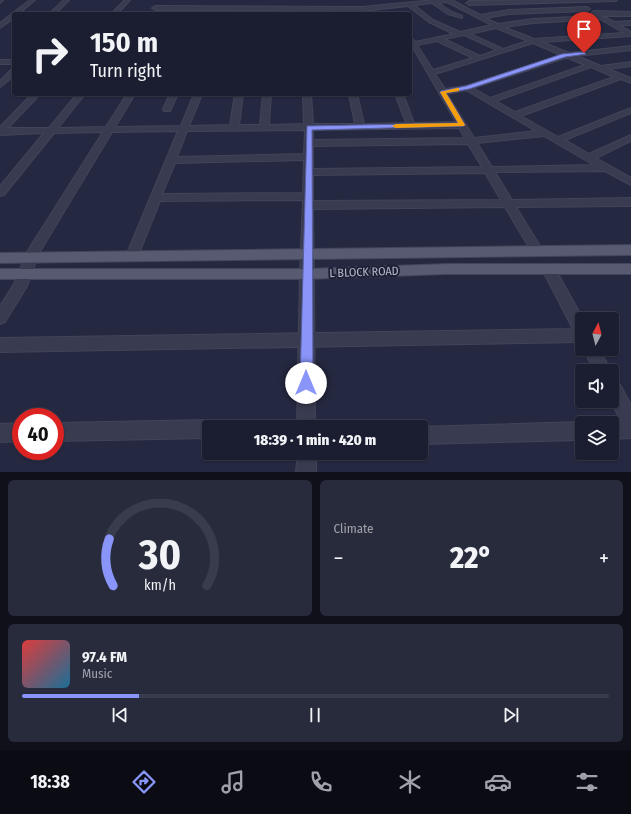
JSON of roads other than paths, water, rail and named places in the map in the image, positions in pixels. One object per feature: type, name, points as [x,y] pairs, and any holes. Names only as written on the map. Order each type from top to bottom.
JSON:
[{"type":"main road","name":"L BLOCK ROAD","points":[[0,258],[631,250]]},
{"type":"main road","name":"L BLOCK ROAD","points":[[0,274],[307,274],[447,268],[631,269]]},
{"type":"street","points":[[18,12],[33,0]]},
{"type":"street","points":[[54,12],[67,0]]},
{"type":"street","points":[[116,12],[128,0]]},
{"type":"street","points":[[161,0],[153,9],[215,6],[235,6],[284,11],[304,9],[366,9],[416,2],[449,0],[497,26],[631,81]]},
{"type":"street","points":[[185,12],[193,0]]},
{"type":"street","points":[[383,0],[393,12]]},
{"type":"street","points":[[573,0],[630,34]]},
{"type":"street","points":[[469,3],[615,0]]},
{"type":"street","points":[[433,2],[450,13],[460,17]]},
{"type":"street","points":[[409,4],[430,21],[503,51]]},
{"type":"street","points":[[233,12],[235,6]]},
{"type":"street","points":[[480,18],[509,12],[587,9]]},
{"type":"street","points":[[412,43],[438,39],[497,26],[533,21],[631,14]]},
{"type":"street","points":[[1,24],[12,16]]},
{"type":"street","points":[[1,24],[12,23]]},
{"type":"street","points":[[612,24],[631,23]]},
{"type":"street","points":[[431,73],[534,41],[630,34]]},
{"type":"street","points":[[438,39],[479,58]]},
{"type":"street","points":[[412,44],[443,92],[537,251]]},
{"type":"street","points":[[443,92],[467,88],[568,55],[631,48]]},
{"type":"street","points":[[0,62],[12,62]]},
{"type":"street","points":[[600,69],[631,64]]},
{"type":"street","points":[[490,101],[591,65]]},
{"type":"street","points":[[0,85],[12,74]]},
{"type":"street","points":[[515,116],[620,77]]},
{"type":"street","points":[[467,88],[631,182]]},
{"type":"street","points":[[0,131],[34,96]]},
{"type":"street","points":[[0,193],[79,96]]},
{"type":"street","points":[[0,318],[20,286],[30,257],[130,96]]},
{"type":"street","points":[[167,109],[173,96]]},
{"type":"street","points":[[132,256],[197,96]]},
{"type":"street","points":[[234,129],[239,96]]},
{"type":"street","points":[[264,128],[267,96]]},
{"type":"street","points":[[306,420],[309,143],[307,96]]},
{"type":"street","points":[[353,96],[360,127]]},
{"type":"street","points":[[400,96],[411,126]]},
{"type":"street","points":[[558,140],[631,110]]},
{"type":"street","points":[[0,131],[462,125]]},
{"type":"street","points":[[309,143],[472,141],[545,133]]},
{"type":"street","points":[[589,158],[631,138]]},
{"type":"street","points":[[170,160],[308,157]]},
{"type":"street","points":[[308,172],[607,168]]},
{"type":"street","points":[[155,198],[509,203],[631,202]]},
{"type":"street","points":[[548,269],[575,321]]},
{"type":"street","points":[[0,345],[575,334]]},
{"type":"street","points":[[619,400],[631,422]]},
{"type":"street","points":[[64,432],[202,429]]},
{"type":"street","points":[[619,430],[631,429]]},
{"type":"street","points":[[428,435],[575,431]]},
{"type":"street","points":[[0,433],[12,432]]},
{"type":"street","points":[[306,460],[306,472]]}]
